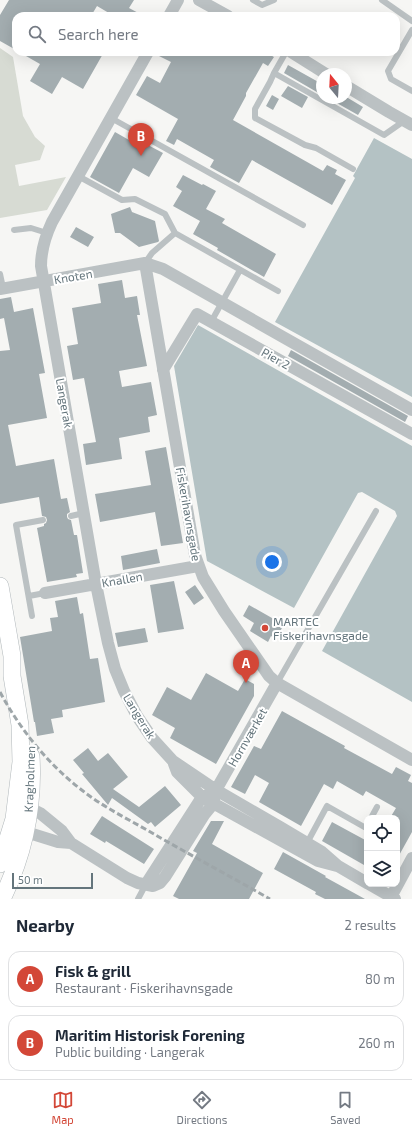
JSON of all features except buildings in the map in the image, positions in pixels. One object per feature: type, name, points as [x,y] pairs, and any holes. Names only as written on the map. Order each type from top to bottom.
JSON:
[{"type":"street","points":[[170,12],[178,0]]},
{"type":"street","points":[[199,0],[221,12]]},
{"type":"street","name":"Langerak","points":[[146,56],[47,233],[41,256],[41,266],[96,584],[108,643],[115,669],[137,716],[152,738],[173,761],[216,790],[308,843],[322,852],[338,866],[364,881]]},
{"type":"street","points":[[297,56],[316,68]]},
{"type":"street","points":[[352,90],[408,123]]},
{"type":"street","name":"Knoten","points":[[1,288],[145,263]]},
{"type":"street","name":"Pier 2","points":[[145,263],[163,269],[412,410]]},
{"type":"street","name":"Fiskerihavnsgade","points":[[145,263],[195,555],[203,577],[258,662],[269,676],[277,683],[412,760]]},
{"type":"street","name":"Pier 2","points":[[163,370],[197,314],[412,434]]},
{"type":"street","name":"Knallen","points":[[46,593],[198,566]]},
{"type":"street","name":"Kragholmen","points":[[0,586],[12,656],[12,676],[20,726],[20,826],[22,849],[15,870],[2,899]]},
{"type":"street","name":"Kragholmen","points":[[0,864],[30,810],[32,769],[31,740],[19,674],[12,656]]},
{"type":"street","name":"Hornværket","points":[[146,884],[153,886],[160,883],[204,815],[213,804],[216,790],[277,683]]},
{"type":"street","name":"Langerak","points":[[173,761],[177,772],[202,797],[318,861],[338,866]]},
{"type":"street","points":[[30,810],[40,813],[62,831],[71,842],[127,878],[138,883],[146,884],[202,797],[216,790]]},
{"type":"street","points":[[20,826],[58,842],[71,842]]},
{"type":"street","points":[[393,898],[412,858]]},
{"type":"street","name":"Langerak","points":[[375,887],[393,898]]},
{"type":"lane","points":[[253,0],[262,5],[274,0]]},
{"type":"lane","points":[[382,0],[399,12]]},
{"type":"lane","points":[[400,13],[412,21]]},
{"type":"lane","points":[[400,50],[412,30]]},
{"type":"lane","points":[[284,56],[255,109],[256,118],[305,145],[316,148],[353,169]]},
{"type":"lane","points":[[397,56],[388,71],[391,79],[412,91]]},
{"type":"lane","points":[[274,73],[384,135],[408,123]]},
{"type":"lane","points":[[111,118],[303,225]]},
{"type":"lane","points":[[78,176],[122,200],[135,199],[165,214],[175,233],[278,291]]},
{"type":"lane","points":[[14,230],[31,228],[47,233]]},
{"type":"lane","points":[[145,263],[152,253],[175,233]]},
{"type":"lane","points":[[211,322],[240,270]]},
{"type":"lane","points":[[0,274],[1,288]]},
{"type":"lane","points":[[277,683],[376,511]]},
{"type":"lane","points":[[70,516],[84,513]]},
{"type":"lane","points":[[32,616],[16,525],[43,520]]},
{"type":"lane","points":[[29,596],[46,593]]},
{"type":"lane","points":[[308,843],[327,806],[364,827]]},
{"type":"lane","points":[[373,815],[377,807]]},
{"type":"lane","points":[[138,899],[146,884]]},
{"type":"shaded area","points":[[0,48],[13,57],[23,116],[35,137],[45,146],[40,160],[15,165],[19,186],[66,177],[47,210],[0,218]]},
{"type":"shaded area","points":[[374,138],[412,159],[412,397],[275,322],[355,178],[353,176]]},
{"type":"shaded area","points":[[198,325],[412,446],[412,702],[322,651],[397,516],[395,511],[362,492],[358,493],[294,608],[207,561],[174,366]]},
{"type":"railway","points":[[0,692],[17,720],[47,759],[83,791],[120,815],[270,899]]},
{"type":"place","name":"Maritim Historisk Forening","points":[[141,156]]},
{"type":"place","name":"MARTEC Fiskerihavnsgade","points":[[265,628]]},
{"type":"place","name":"Fisk & grill","points":[[246,683]]}]
